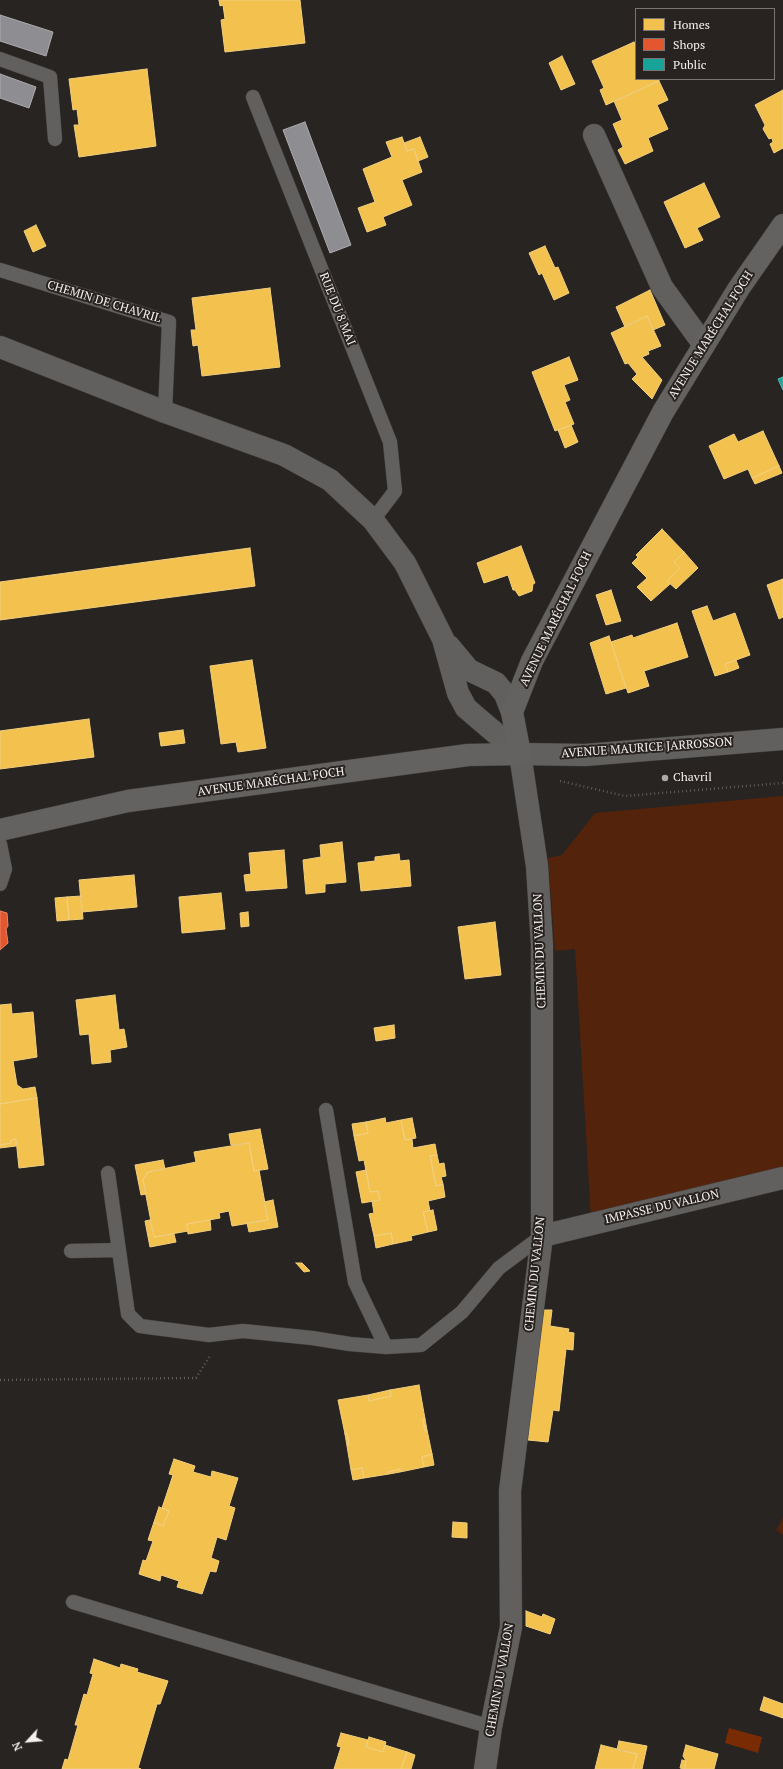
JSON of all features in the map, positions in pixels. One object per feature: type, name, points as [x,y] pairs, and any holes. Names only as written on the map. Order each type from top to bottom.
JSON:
[{"type":"main road","name":"AVENUE MARÉCHAL FOCH","points":[[512,712],[532,661],[663,412],[739,288],[783,225]]},
{"type":"main road","points":[[512,712],[520,754]]},
{"type":"main road","name":"AVENUE MARÉCHAL FOCH","points":[[0,830],[128,801],[468,755],[520,754]]},
{"type":"street","points":[[594,135],[662,287],[704,345]]},
{"type":"street","points":[[0,347],[165,412],[284,455],[330,480],[373,520],[405,563],[443,639],[458,693],[466,708],[520,754]]},
{"type":"street","points":[[443,639],[469,670],[496,683],[505,694],[512,712]]},
{"type":"street","name":"AVENUE MAURICE JARROSSON","points":[[520,754],[585,755],[783,739]]},
{"type":"street","name":"CHEMIN DU VALLON","points":[[485,1769],[491,1727],[511,1627],[510,1491],[542,1236],[542,945],[537,866],[520,754]]},
{"type":"street","name":"IMPASSE DU VALLON","points":[[542,1236],[783,1178]]},
{"type":"lane","points":[[0,59],[50,77],[55,139]]},
{"type":"lane","name":"RUE DU 8 MAI","points":[[253,97],[390,442],[395,491],[373,520]]},
{"type":"lane","name":"CHEMIN DE CHAVRIL","points":[[0,270],[169,322],[165,412]]},
{"type":"lane","points":[[0,844],[6,869],[0,884]]},
{"type":"lane","points":[[326,1110],[355,1282],[386,1346]]},
{"type":"lane","points":[[108,1173],[128,1314],[140,1326],[209,1335],[243,1331],[312,1338],[350,1344],[386,1346],[421,1345],[462,1312],[499,1268],[542,1236]]},
{"type":"lane","points":[[71,1251],[119,1250]]},
{"type":"lane","points":[[73,1602],[491,1727]]},
{"type":"path","points":[[558,781],[625,796],[783,783]]},
{"type":"path","points":[[0,1380],[196,1378],[223,1333]]},
{"type":"shaded area","points":[[783,796],[783,1172],[591,1219],[575,949],[555,951],[548,858],[562,855],[595,813]]},
{"type":"shaded area","points":[[783,1518],[783,1535],[776,1530]]},
{"type":"shaded area","points":[[729,1728],[762,1737],[758,1753],[725,1743]]},
{"type":"building: Homes","points":[[219,0],[300,0],[305,43],[225,52],[221,20],[225,19],[223,5],[220,6]]},
{"type":"building: Homes","points":[[634,42],[635,80],[659,81],[606,105],[600,90],[604,88],[592,61]]},
{"type":"building: Homes","points":[[562,56],[575,84],[561,90],[549,63]]},
{"type":"building: Homes","points":[[147,69],[156,146],[79,157],[74,125],[79,125],[77,109],[73,110],[69,79]]},
{"type":"building: Homes","points":[[659,81],[668,100],[657,105],[668,129],[648,138],[653,151],[625,164],[618,150],[623,147],[613,124],[622,120],[614,101]]},
{"type":"building: Homes","points":[[783,90],[783,148],[774,153],[770,144],[773,142],[772,138],[769,139],[763,129],[765,125],[755,105]]},
{"type":"building: Homes","points":[[402,137],[407,151],[414,149],[422,172],[402,180],[412,205],[383,217],[386,225],[367,232],[358,208],[375,202],[363,169],[392,157],[386,142]]},
{"type":"building: Homes","points":[[420,137],[428,157],[418,161],[414,149],[407,151],[404,143]]},
{"type":"building: Homes","points":[[704,183],[720,217],[697,228],[703,240],[685,248],[664,202]]},
{"type":"building: Homes","points":[[36,225],[46,246],[33,252],[24,231]]},
{"type":"building: Homes","points":[[545,246],[555,268],[558,267],[569,293],[554,300],[542,273],[539,275],[529,253]]},
{"type":"building: Homes","points":[[270,288],[280,367],[202,376],[198,345],[193,346],[191,330],[196,330],[192,298]]},
{"type":"building: Homes","points":[[650,290],[665,325],[653,330],[647,316],[625,327],[616,307]]},
{"type":"building: Homes","points":[[647,316],[661,346],[648,351],[649,354],[642,357],[662,380],[652,399],[632,379],[637,374],[628,363],[625,364],[611,333]]},
{"type":"building: Homes","points":[[569,357],[578,380],[564,385],[570,400],[565,402],[574,424],[555,431],[532,372]]},
{"type":"building: Homes","points":[[571,425],[578,442],[565,448],[558,430]]},
{"type":"building: Homes","points":[[763,431],[779,466],[752,478],[748,469],[724,479],[709,446],[734,434],[738,442]]},
{"type":"building: Homes","points":[[779,466],[782,473],[755,484],[752,478]]},
{"type":"building: Homes","points":[[662,529],[684,552],[674,562],[680,568],[667,581],[670,584],[651,601],[637,587],[647,578],[632,563],[638,557],[636,555]]},
{"type":"building: Homes","points":[[521,546],[535,583],[533,584],[532,591],[519,596],[515,590],[513,590],[508,575],[484,583],[477,563]]},
{"type":"building: Homes","points":[[250,548],[255,586],[0,620],[0,582]]},
{"type":"building: Homes","points":[[684,552],[698,568],[676,589],[667,581],[680,568],[674,562]]},
{"type":"building: Homes","points":[[783,579],[783,617],[779,619],[767,585]]},
{"type":"building: Homes","points":[[611,590],[621,621],[606,625],[596,595]]},
{"type":"building: Homes","points":[[707,606],[713,621],[735,613],[750,655],[725,664],[728,672],[715,676],[692,611]]},
{"type":"building: Homes","points":[[677,623],[688,657],[644,671],[649,686],[628,693],[611,642],[632,635],[633,638]]},
{"type":"building: Homes","points":[[609,636],[626,688],[606,694],[590,643]]},
{"type":"building: Homes","points":[[252,660],[266,748],[238,752],[236,742],[221,744],[210,666]]},
{"type":"building: Homes","points":[[736,660],[739,668],[728,672],[725,664]]},
{"type":"building: Homes","points":[[89,719],[94,757],[0,769],[0,731]]},
{"type":"building: Homes","points":[[183,730],[185,743],[161,746],[159,733]]},
{"type":"building: Homes","points":[[342,842],[346,882],[325,884],[325,892],[306,894],[303,860],[321,857],[320,845]]},
{"type":"building: Homes","points":[[284,850],[287,888],[246,891],[244,875],[251,874],[249,853]]},
{"type":"building: Homes","points":[[399,854],[400,861],[409,860],[411,886],[361,891],[358,863],[375,861],[375,857]]},
{"type":"building: Homes","points":[[134,875],[137,907],[82,912],[79,880]]},
{"type":"building: Homes","points":[[221,893],[225,929],[182,933],[179,897]]},
{"type":"building: Homes","points":[[81,896],[83,919],[69,920],[67,897]]},
{"type":"building: Homes","points":[[67,897],[69,920],[57,921],[55,898]]},
{"type":"building: Homes","points":[[248,912],[249,926],[241,927],[240,913]]},
{"type":"building: Homes","points":[[495,922],[501,975],[465,979],[458,927]]},
{"type":"building: Homes","points":[[115,995],[119,1030],[124,1029],[127,1047],[110,1050],[111,1062],[92,1064],[89,1034],[80,1035],[76,1000]]},
{"type":"building: Homes","points":[[11,1004],[12,1014],[33,1012],[37,1057],[13,1061],[17,1085],[23,1089],[35,1087],[37,1098],[0,1104],[0,1005]]},
{"type":"building: Homes","points":[[394,1025],[395,1038],[376,1041],[374,1028]]},
{"type":"building: Homes","points":[[37,1098],[44,1165],[19,1168],[16,1139],[11,1140],[11,1143],[0,1145],[0,1104]]},
{"type":"building: Homes","points":[[385,1118],[386,1123],[401,1120],[405,1140],[412,1139],[413,1148],[435,1144],[437,1155],[430,1156],[436,1186],[443,1184],[445,1197],[428,1201],[430,1211],[423,1212],[428,1232],[411,1236],[412,1240],[393,1244],[391,1233],[374,1236],[369,1214],[374,1213],[372,1201],[380,1200],[378,1191],[370,1192],[364,1160],[359,1161],[354,1136],[368,1133],[366,1122]]},
{"type":"building: Homes","points":[[412,1118],[416,1138],[405,1140],[401,1120]]},
{"type":"building: Homes","points":[[366,1122],[368,1133],[354,1136],[352,1124]]},
{"type":"building: Homes","points":[[260,1129],[268,1169],[254,1171],[249,1143],[231,1145],[229,1134]]},
{"type":"building: Homes","points":[[16,1139],[16,1146],[0,1148],[0,1145],[11,1143],[11,1140]]},
{"type":"building: Homes","points":[[249,1143],[254,1171],[259,1170],[268,1220],[232,1226],[229,1211],[219,1213],[220,1218],[187,1224],[188,1231],[154,1237],[143,1180],[148,1172],[196,1162],[194,1152]]},
{"type":"building: Homes","points":[[437,1155],[439,1164],[444,1163],[446,1176],[441,1177],[443,1184],[436,1186],[430,1156]]},
{"type":"building: Homes","points":[[163,1160],[165,1169],[148,1172],[143,1180],[146,1194],[141,1195],[135,1165]]},
{"type":"building: Homes","points":[[366,1170],[370,1192],[378,1191],[380,1200],[362,1203],[356,1172]]},
{"type":"building: Homes","points":[[273,1200],[278,1227],[249,1232],[247,1223],[268,1220],[264,1202]]},
{"type":"building: Homes","points":[[433,1210],[437,1230],[428,1232],[423,1212]]},
{"type":"building: Homes","points":[[150,1220],[154,1237],[174,1234],[176,1242],[150,1247],[145,1221]]},
{"type":"building: Homes","points":[[210,1220],[211,1230],[188,1234],[187,1224]]},
{"type":"building: Homes","points":[[391,1233],[393,1244],[376,1248],[374,1236]]},
{"type":"building: Homes","points":[[296,1263],[302,1263],[310,1271],[304,1272]]},
{"type":"building: Homes","points":[[543,1310],[552,1310],[550,1326],[569,1329],[568,1332],[574,1333],[573,1350],[566,1349],[559,1411],[553,1410],[548,1442],[528,1440]]},
{"type":"building: Homes","points":[[419,1385],[425,1419],[423,1420],[425,1431],[427,1430],[432,1454],[422,1457],[424,1467],[400,1472],[400,1469],[388,1472],[389,1474],[364,1478],[362,1468],[351,1470],[347,1446],[349,1445],[347,1434],[345,1434],[338,1400],[368,1395],[369,1401],[391,1396],[390,1390]]},
{"type":"building: Homes","points":[[390,1390],[391,1396],[369,1401],[368,1395]]},
{"type":"building: Homes","points":[[425,1419],[427,1430],[425,1431],[423,1420]]},
{"type":"building: Homes","points":[[345,1434],[347,1434],[349,1445],[347,1446]]},
{"type":"building: Homes","points":[[432,1454],[434,1465],[424,1467],[422,1457]]},
{"type":"building: Homes","points":[[174,1459],[195,1466],[193,1472],[211,1477],[212,1471],[238,1478],[229,1506],[235,1508],[226,1540],[217,1537],[211,1558],[219,1561],[216,1572],[210,1571],[202,1594],[177,1587],[179,1581],[161,1575],[160,1581],[139,1574],[143,1560],[146,1561],[153,1541],[148,1540],[154,1522],[163,1526],[169,1511],[162,1508],[173,1475],[169,1474]]},
{"type":"building: Homes","points":[[362,1468],[364,1478],[353,1480],[351,1470]]},
{"type":"building: Homes","points":[[400,1469],[400,1472],[389,1474],[388,1472]]},
{"type":"building: Homes","points":[[159,1507],[169,1511],[163,1526],[154,1522]]},
{"type":"building: Homes","points":[[453,1522],[467,1523],[467,1538],[452,1537]]},
{"type":"building: Homes","points":[[526,1611],[542,1617],[543,1614],[555,1619],[550,1634],[526,1626]]},
{"type":"building: Homes","points":[[94,1659],[120,1668],[121,1664],[138,1669],[137,1672],[168,1681],[160,1704],[157,1704],[138,1768],[141,1769],[62,1769],[65,1759],[68,1760],[78,1725],[75,1725],[84,1694],[87,1695],[93,1674],[90,1673]]},
{"type":"building: Homes","points":[[764,1697],[783,1704],[783,1718],[760,1710]]},
{"type":"building: Homes","points":[[341,1733],[368,1740],[366,1747],[383,1752],[385,1745],[407,1752],[401,1769],[334,1769],[341,1747],[337,1746]]},
{"type":"building: Homes","points":[[369,1737],[386,1742],[383,1752],[366,1747]]},
{"type":"building: Homes","points":[[619,1741],[647,1746],[642,1769],[633,1769],[637,1754],[617,1750]]},
{"type":"building: Homes","points":[[601,1745],[637,1754],[633,1769],[595,1769]]},
{"type":"building: Homes","points":[[686,1745],[718,1754],[714,1769],[684,1769],[686,1761],[683,1756]]},
{"type":"building: Homes","points":[[407,1752],[415,1755],[411,1769],[401,1769]]},
{"type":"building: Homes","points":[[682,1760],[686,1761],[684,1769],[680,1768]]},
{"type":"building: Shops","points":[[0,911],[7,913],[8,926],[6,929],[8,943],[0,950]]},
{"type":"building: Public","points":[[783,377],[783,390],[778,379]]},
{"type":"building: Industry","points":[[0,15],[53,32],[46,56],[0,41]]},
{"type":"building: Industry","points":[[0,74],[36,87],[29,108],[0,98]]},
{"type":"building: Industry","points":[[305,122],[351,245],[330,253],[283,130]]},
{"type":"place","name":"Chavril","points":[[665,778]]}]
